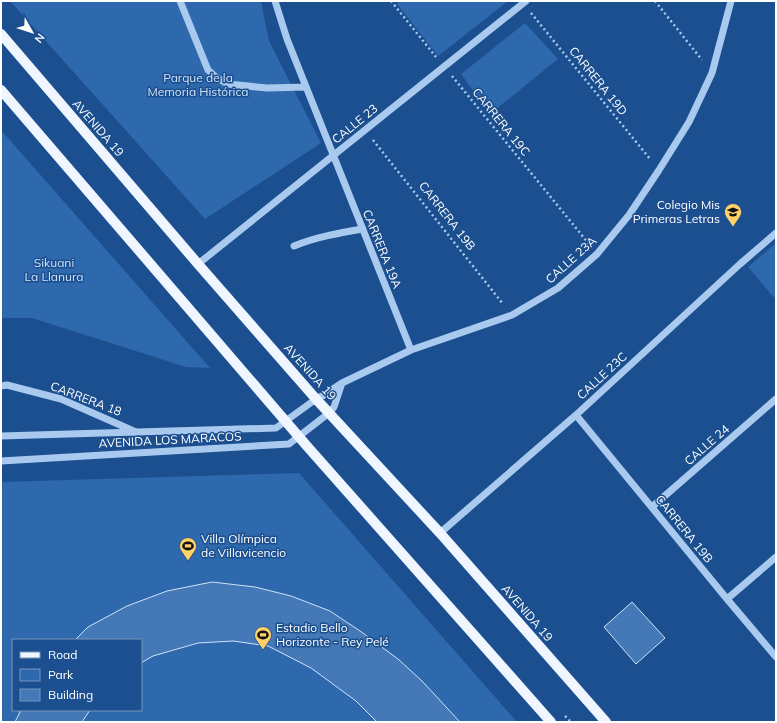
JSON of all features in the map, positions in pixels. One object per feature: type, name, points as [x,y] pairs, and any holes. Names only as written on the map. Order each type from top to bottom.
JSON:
[{"type":"main road","name":"AVENIDA 19","points":[[1,34],[316,399],[440,533],[606,722]]},
{"type":"main road","points":[[1,90],[286,420],[299,437],[551,722]]},
{"type":"street","points":[[180,1],[208,70],[217,78],[228,84],[267,88],[306,87]]},
{"type":"street","name":"CALLE 23A","points":[[316,399],[342,384],[411,350],[512,315],[558,288],[597,254],[629,215],[689,122],[712,73],[731,1]]},
{"type":"street","points":[[276,2],[287,39],[333,156]]},
{"type":"street","name":"CALLE 23","points":[[198,264],[525,2]]},
{"type":"street","name":"CARRERA 19A","points":[[333,156],[411,350]]},
{"type":"street","points":[[294,246],[308,240],[340,232],[363,229]]},
{"type":"street","name":"CALLE 23C","points":[[440,533],[576,415],[740,264],[776,233]]},
{"type":"street","points":[[329,413],[334,407],[342,384]]},
{"type":"street","name":"CARRERA 18","points":[[1,386],[7,385],[61,399],[138,432]]},
{"type":"street","name":"AVENIDA LOS MARACOS","points":[[1,436],[276,428],[316,399]]},
{"type":"street","name":"CALLE 24","points":[[652,507],[776,399]]},
{"type":"street","name":"AVENIDA LOS MARACOS","points":[[1,461],[289,444],[329,413]]},
{"type":"street","name":"CARRERA 19B","points":[[576,415],[726,599],[776,657]]},
{"type":"street","points":[[726,599],[776,557]]},
{"type":"path","name":"CARRERA 19C","points":[[392,1],[597,254]]},
{"type":"path","points":[[656,1],[712,73]]},
{"type":"path","name":"CARRERA 19D","points":[[525,2],[659,170]]},
{"type":"path","name":"CARRERA 19B","points":[[365,130],[512,315]]},
{"type":"green space","name":"Parque de la Memoria Histórica","points":[[10,1],[261,1],[269,41],[321,143],[205,219]]},
{"type":"green space","points":[[401,1],[508,1],[438,56],[397,4]]},
{"type":"green space","points":[[525,23],[558,59],[490,114],[461,74]]},
{"type":"green space","name":"Sikuani La Llanura","points":[[1,130],[210,368],[186,367],[32,318],[1,318]]},
{"type":"green space","points":[[776,243],[776,300],[748,267]]},
{"type":"green space","name":"Villa Olímpica de Villavicencio","points":[[299,473],[517,722],[1,722],[1,482]]},
{"type":"building","points":[[212,582],[255,587],[291,596],[330,611],[398,659],[422,681],[460,722],[377,722],[356,701],[311,668],[268,646],[233,641],[198,643],[153,656],[142,662],[142,639],[76,639],[88,627],[127,606],[167,591]]},
{"type":"building","points":[[632,602],[665,638],[636,664],[604,627]]},
{"type":"building","points":[[20,711],[89,711],[82,722],[15,722]]},
{"type":"place","name":"Colegio Mis Primeras Letras","points":[[733,227]]},
{"type":"place","name":"Villa Olímpica de Villavicencio","points":[[188,561]]},
{"type":"place","name":"Estadio Bello Horizonte - Rey Pelé","points":[[263,650]]}]
